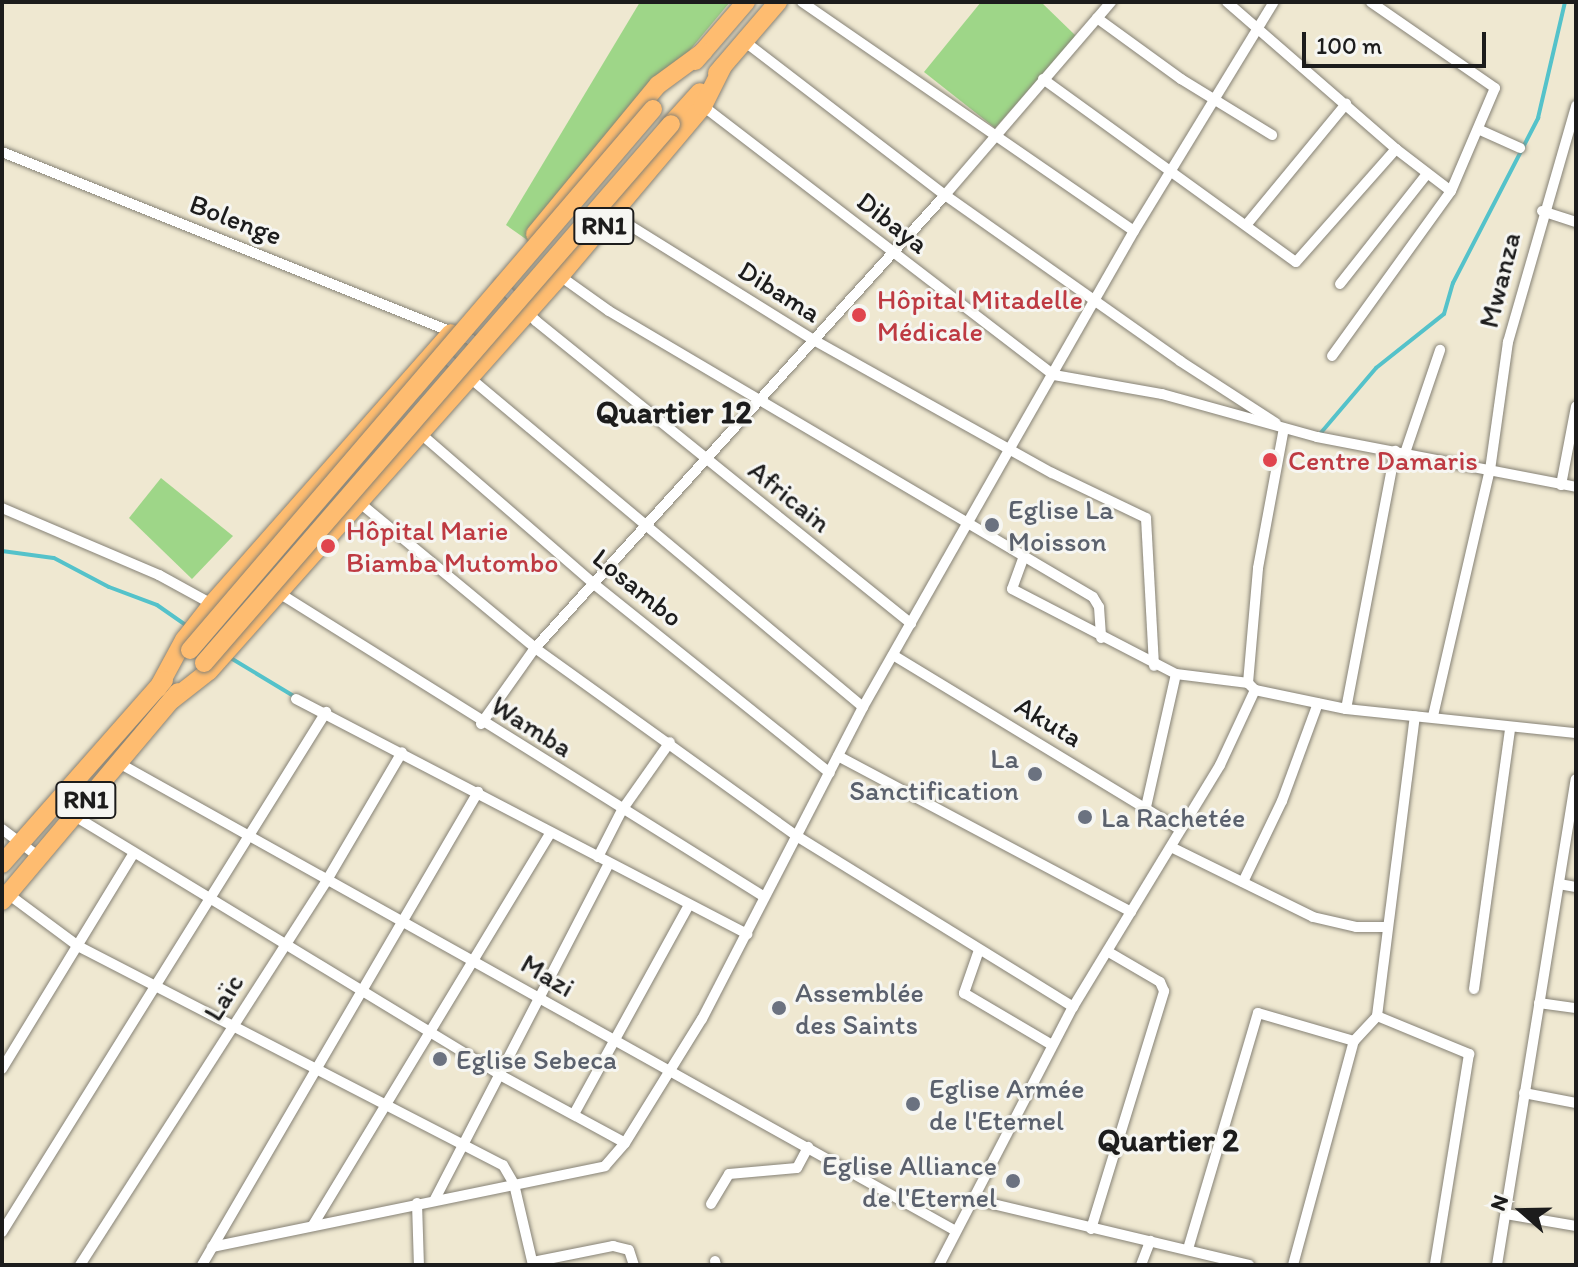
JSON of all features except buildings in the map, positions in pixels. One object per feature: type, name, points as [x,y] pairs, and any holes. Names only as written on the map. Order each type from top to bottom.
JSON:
[{"type":"highway","name":"RN1","points":[[205,653],[197,623],[212,604],[454,329],[658,85],[703,52],[746,2]]},
{"type":"highway","name":"RN1","points":[[2,864],[205,653],[279,593],[613,215],[703,106],[723,66],[778,2]]},
{"type":"highway","points":[[205,653],[703,52]]},
{"type":"highway","points":[[165,694],[205,653],[723,66]]},
{"type":"highway","name":"RN1","points":[[5,897],[117,762],[165,694]]},
{"type":"street","points":[[802,2],[1134,231]]},
{"type":"street","points":[[481,724],[535,648],[890,251],[945,195],[1111,2]]},
{"type":"street","points":[[1227,2],[1260,27],[1396,149],[1451,191]]},
{"type":"street","points":[[212,1247],[605,1166],[625,1143],[747,934],[763,896],[863,707],[969,526],[1009,450],[1134,231],[1172,174],[1274,2]]},
{"type":"street","points":[[1332,356],[1451,191],[1480,130],[1494,84],[1371,2]]},
{"type":"street","points":[[1097,18],[1215,102],[1272,135]]},
{"type":"street","points":[[744,41],[945,195],[1096,302],[1284,428]]},
{"type":"street","points":[[1043,79],[1296,262],[1396,149]]},
{"type":"street","points":[[1247,224],[1346,104]]},
{"type":"street","name":"Dibaya","points":[[703,106],[1054,375]]},
{"type":"street","name":"Mwanza","points":[[1433,716],[1490,470],[1508,342],[1542,211],[1576,106]]},
{"type":"street","points":[[1480,130],[1520,148]]},
{"type":"street","name":"Bolenge","points":[[2,152],[251,255],[300,269],[454,329],[495,349]]},
{"type":"street","points":[[1340,284],[1427,174]]},
{"type":"street","points":[[1542,211],[1576,222]]},
{"type":"street","name":"Dibama","points":[[613,215],[812,339],[1009,450],[1146,518],[1154,666]]},
{"type":"street","name":"Africain","points":[[560,276],[757,400],[1097,601],[1101,638]]},
{"type":"street","name":"Africain","points":[[496,280],[528,313],[911,624]]},
{"type":"street","name":"Losambo","points":[[436,349],[648,523],[863,707]]},
{"type":"street","points":[[1346,709],[1400,452],[1440,350]]},
{"type":"street","points":[[1054,375],[1162,394],[1284,428],[1576,487]]},
{"type":"street","points":[[1561,485],[1576,411]]},
{"type":"street","points":[[939,1265],[954,1230],[1073,1007],[1226,754],[1251,686],[1258,568],[1284,428]]},
{"type":"street","name":"Losambo","points":[[421,434],[594,584],[830,773]]},
{"type":"street","points":[[360,503],[535,648],[670,742],[795,835],[1073,1007]]},
{"type":"street","points":[[2,508],[159,575],[212,604]]},
{"type":"street","points":[[1024,556],[1012,589],[1154,666],[1176,674],[1251,686],[1346,709],[1576,733]]},
{"type":"street","name":"Wamba","points":[[279,593],[481,724],[763,896]]},
{"type":"street","name":"Akuta","points":[[893,655],[1179,829]]},
{"type":"street","points":[[1146,807],[1176,674]]},
{"type":"street","points":[[296,699],[747,934]]},
{"type":"street","points":[[1243,882],[1303,750],[1318,703]]},
{"type":"street","points":[[3,1228],[326,712]]},
{"type":"street","points":[[1293,1265],[1354,1041],[1377,1016],[1385,927],[1415,716]]},
{"type":"street","points":[[1474,989],[1510,728]]},
{"type":"street","points":[[598,857],[622,810],[670,742]]},
{"type":"street","name":"Laïc","points":[[81,1264],[327,880],[402,752]]},
{"type":"street","points":[[838,756],[1131,912]]},
{"type":"street","name":"Mazi","points":[[117,762],[477,960],[541,1000],[954,1230]]},
{"type":"street","points":[[1497,1265],[1576,779]]},
{"type":"street","points":[[202,1265],[401,919],[478,792]]},
{"type":"street","points":[[73,815],[500,1075],[625,1143]]},
{"type":"street","points":[[2,829],[39,857]]},
{"type":"street","points":[[313,1225],[477,960],[551,832]]},
{"type":"street","points":[[1171,847],[1334,924],[1385,927]]},
{"type":"street","points":[[2,1069],[133,854]]},
{"type":"street","points":[[435,1199],[541,1000],[609,863]]},
{"type":"street","points":[[1559,884],[1576,887]]},
{"type":"street","points":[[5,897],[78,946],[155,988],[387,1101],[503,1165],[514,1184],[533,1263],[613,1246],[629,1250],[634,1265]]},
{"type":"street","points":[[574,1114],[689,905]]},
{"type":"street","points":[[979,950],[964,993],[1052,1045]]},
{"type":"street","points":[[1091,1229],[1164,991],[1160,982],[1107,951]]},
{"type":"street","points":[[1539,1003],[1576,1008]]},
{"type":"street","points":[[1188,1249],[1258,1013],[1354,1041]]},
{"type":"street","points":[[1377,1016],[1469,1054],[1435,1265]]},
{"type":"street","points":[[1524,1093],[1576,1103]]},
{"type":"street","points":[[711,1204],[729,1174],[797,1168],[808,1147]]},
{"type":"street","points":[[972,1199],[1249,1265]]},
{"type":"street","points":[[417,1203],[419,1265]]},
{"type":"street","points":[[1506,1214],[1576,1226]]},
{"type":"street","points":[[1141,1265],[1150,1241]]},
{"type":"green space","points":[[640,2],[730,2],[530,242],[506,225]]},
{"type":"green space","points":[[981,2],[1041,2],[1076,36],[995,128],[924,72]]},
{"type":"green space","points":[[161,478],[233,536],[192,579],[129,518]]},
{"type":"waterway","points":[[1319,435],[1376,368],[1444,314],[1453,283],[1538,118],[1565,2]]},
{"type":"waterway","points":[[2,551],[54,558],[109,587],[157,605],[187,626]]},
{"type":"waterway","points":[[229,657],[292,695]]},
{"type":"place","name":"Hôpital Mitadelle Médicale","points":[[859,315]]},
{"type":"place","name":"Centre Damaris","points":[[1270,460]]},
{"type":"place","name":"Eglise La Moisson","points":[[992,525]]},
{"type":"place","name":"Hôpital Marie Biamba Mutombo","points":[[328,546]]},
{"type":"place","name":"La Sanctification","points":[[1035,774]]},
{"type":"place","name":"La Rachetée","points":[[1085,817]]},
{"type":"place","name":"Assemblée des Saints","points":[[779,1008]]},
{"type":"place","name":"Eglise Sebeca","points":[[440,1059]]},
{"type":"place","name":"Eglise Armée de l'Eternel","points":[[913,1104]]},
{"type":"place","name":"Eglise Alliance de l'Eternel","points":[[1013,1181]]},
{"type":"district","name":"Quartier 12","points":[[674,412]]},
{"type":"district","name":"Quartier 2","points":[[1168,1140]]}]
